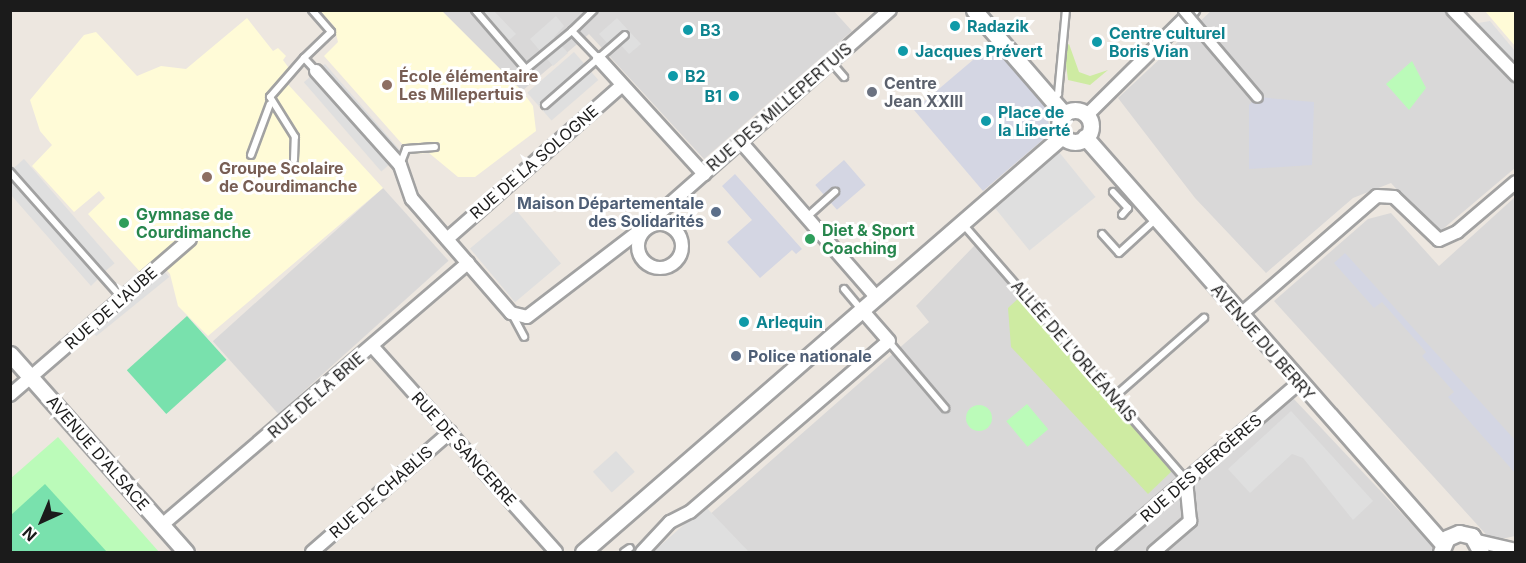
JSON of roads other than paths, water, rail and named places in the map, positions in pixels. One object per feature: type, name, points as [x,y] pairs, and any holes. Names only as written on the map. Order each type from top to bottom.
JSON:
[{"type":"street","name":"RUE DES MILLEPERTUIS","points":[[598,59],[704,174],[890,10]]},
{"type":"street","points":[[975,10],[1064,114]]},
{"type":"street","points":[[1183,10],[1257,97]]},
{"type":"street","points":[[1086,116],[1193,10]]},
{"type":"street","points":[[1453,10],[1515,75]]},
{"type":"street","points":[[316,71],[400,165],[412,199],[511,313],[527,317],[643,228],[704,174]]},
{"type":"street","name":"RUE DE LA SOLOGNE","points":[[447,239],[622,85]]},
{"type":"street","points":[[1075,110],[1086,116],[1090,129],[1085,137],[1071,141],[1062,136],[1059,124],[1064,114],[1075,110]]},
{"type":"street","points":[[583,552],[1062,136]]},
{"type":"street","name":"AVENUE DU BERRY","points":[[1085,137],[1442,548]]},
{"type":"street","points":[[741,142],[876,297]]},
{"type":"street","points":[[1240,315],[1377,196],[1394,197],[1439,240],[1457,232],[1515,182]]},
{"type":"street","name":"RUE DE L'AUBE","points":[[10,395],[190,239]]},
{"type":"street","name":"RUE DE LA BRIE","points":[[162,525],[468,263]]},
{"type":"street","points":[[632,551],[670,522],[690,512],[889,341],[862,310]]},
{"type":"street","name":"RUE DE SANCERRE","points":[[372,346],[556,552]]},
{"type":"street","name":"AVENUE D'ALSACE","points":[[10,354],[186,552]]},
{"type":"street","name":"RUE DES BERGÈRES","points":[[1104,552],[1299,383]]},
{"type":"street","name":"RUE DE CHABLIS","points":[[312,552],[450,432]]},
{"type":"street","points":[[1154,552],[1190,521],[1186,480]]},
{"type":"street","points":[[1442,548],[1459,533],[1479,547],[1515,550]]},
{"type":"lane","points":[[251,155],[270,104],[304,57],[331,32],[312,10]]},
{"type":"lane","points":[[475,10],[526,69],[594,10]]},
{"type":"lane","points":[[1051,99],[1058,94],[1066,10]]},
{"type":"lane","points":[[572,31],[598,59]]},
{"type":"lane","points":[[544,105],[626,35]]},
{"type":"lane","points":[[304,57],[316,71]]},
{"type":"lane","points":[[831,62],[844,77]]},
{"type":"lane","points":[[270,104],[295,137],[294,160]]},
{"type":"lane","points":[[400,165],[406,149],[435,147]]},
{"type":"lane","points":[[10,172],[122,298]]},
{"type":"lane","points":[[807,218],[835,192]]},
{"type":"lane","points":[[1113,192],[1128,208],[1122,214]]},
{"type":"lane","points":[[1102,234],[1119,253],[1155,220]]},
{"type":"lane","name":"ALLÉE DE L'ORLÉANAIS","points":[[961,222],[1186,480]]},
{"type":"lane","points":[[844,289],[862,310]]},
{"type":"lane","points":[[511,313],[524,337]]},
{"type":"lane","points":[[1114,398],[1204,318]]},
{"type":"lane","points":[[889,341],[945,408]]},
{"type":"place","name":"Radazik","points":[[955,26]]},
{"type":"place","name":"B3","points":[[688,30]]},
{"type":"place","name":"Centre culturel Boris Vian","points":[[1097,42]]},
{"type":"place","name":"Jacques Prévert","points":[[903,51]]},
{"type":"place","name":"B2","points":[[673,76]]},
{"type":"place","name":"École élémentaire Les Millepertuis","points":[[387,85]]},
{"type":"place","name":"Centre Jean XXIII","points":[[872,92]]},
{"type":"place","name":"B1","points":[[734,96]]},
{"type":"place","name":"Place de la Liberté","points":[[986,121]]},
{"type":"place","name":"Groupe Scolaire de Courdimanche","points":[[207,177]]},
{"type":"place","name":"Maison Départementale des Solidarités","points":[[716,212]]},
{"type":"place","name":"Gymnase de Courdimanche","points":[[124,223]]},
{"type":"place","name":"Diet & Sport Coaching","points":[[810,239]]},
{"type":"place","name":"Arlequin","points":[[744,322]]},
{"type":"place","name":"Police nationale","points":[[736,356]]}]
